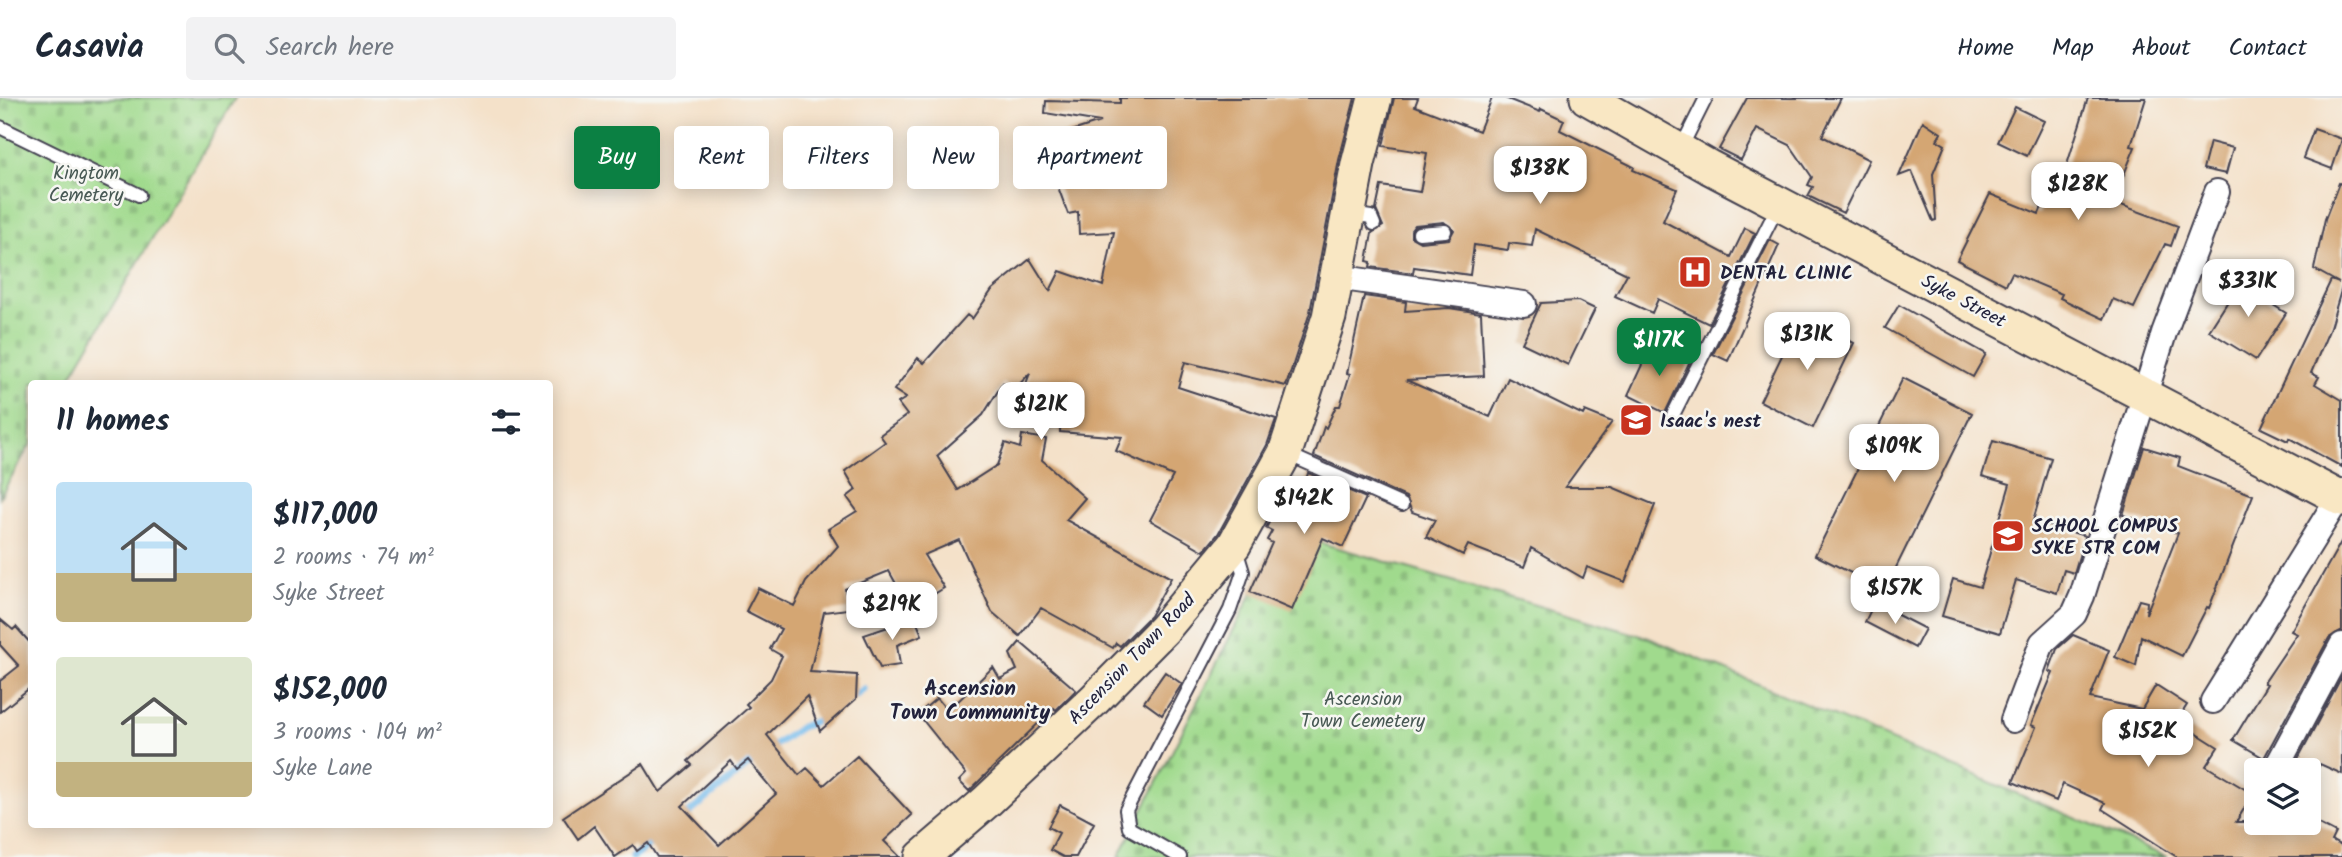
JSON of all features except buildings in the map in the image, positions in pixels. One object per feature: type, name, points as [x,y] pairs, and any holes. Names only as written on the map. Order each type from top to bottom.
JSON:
[{"type":"main road","name":"Ascension Town Road","points":[[922,857],[987,801],[1103,691],[1164,629],[1234,545],[1285,453],[1329,317],[1336,277],[1361,219],[1375,98]]},
{"type":"main road","name":"Syke Street","points":[[1587,98],[2145,396],[2341,496]]},
{"type":"street","points":[[2013,720],[2042,643],[2074,614],[2082,596],[2164,333],[2217,192]]},
{"type":"street","points":[[1336,277],[1524,304]]},
{"type":"street","points":[[2213,701],[2341,496]]},
{"type":"street","points":[[2281,758],[2342,645]]},
{"type":"lane","points":[[1680,150],[1706,98]]},
{"type":"lane","points":[[0,127],[139,195]]},
{"type":"lane","points":[[1673,415],[1780,202]]},
{"type":"lane","points":[[1419,233],[1445,232]]},
{"type":"lane","points":[[1285,453],[1402,505]]},
{"type":"lane","points":[[1180,857],[1129,828],[1126,810],[1230,610],[1242,572],[1241,558],[1234,545]]},
{"type":"green space","name":"Kingtom Cemetery","points":[[0,98],[235,98],[69,380],[28,380],[28,448],[0,497]]},
{"type":"green space","name":"Ascension Town Cemetery","points":[[1283,532],[1649,638],[2167,857],[1119,857]]},
{"type":"waterway","points":[[851,699],[864,689]]},
{"type":"waterway","points":[[768,750],[801,727],[824,718]]},
{"type":"waterway","points":[[683,818],[758,757]]},
{"type":"waterway","points":[[633,857],[655,841]]},
{"type":"place","name":"DENTAL CLINIC","points":[[1695,272]]},
{"type":"place","name":"Isaac's nest","points":[[1636,420]]},
{"type":"place","name":"SCHOOL COMPUS SYKE STR COM","points":[[2008,536]]},
{"type":"district","name":"Ascension Town Community","points":[[970,700]]}]
